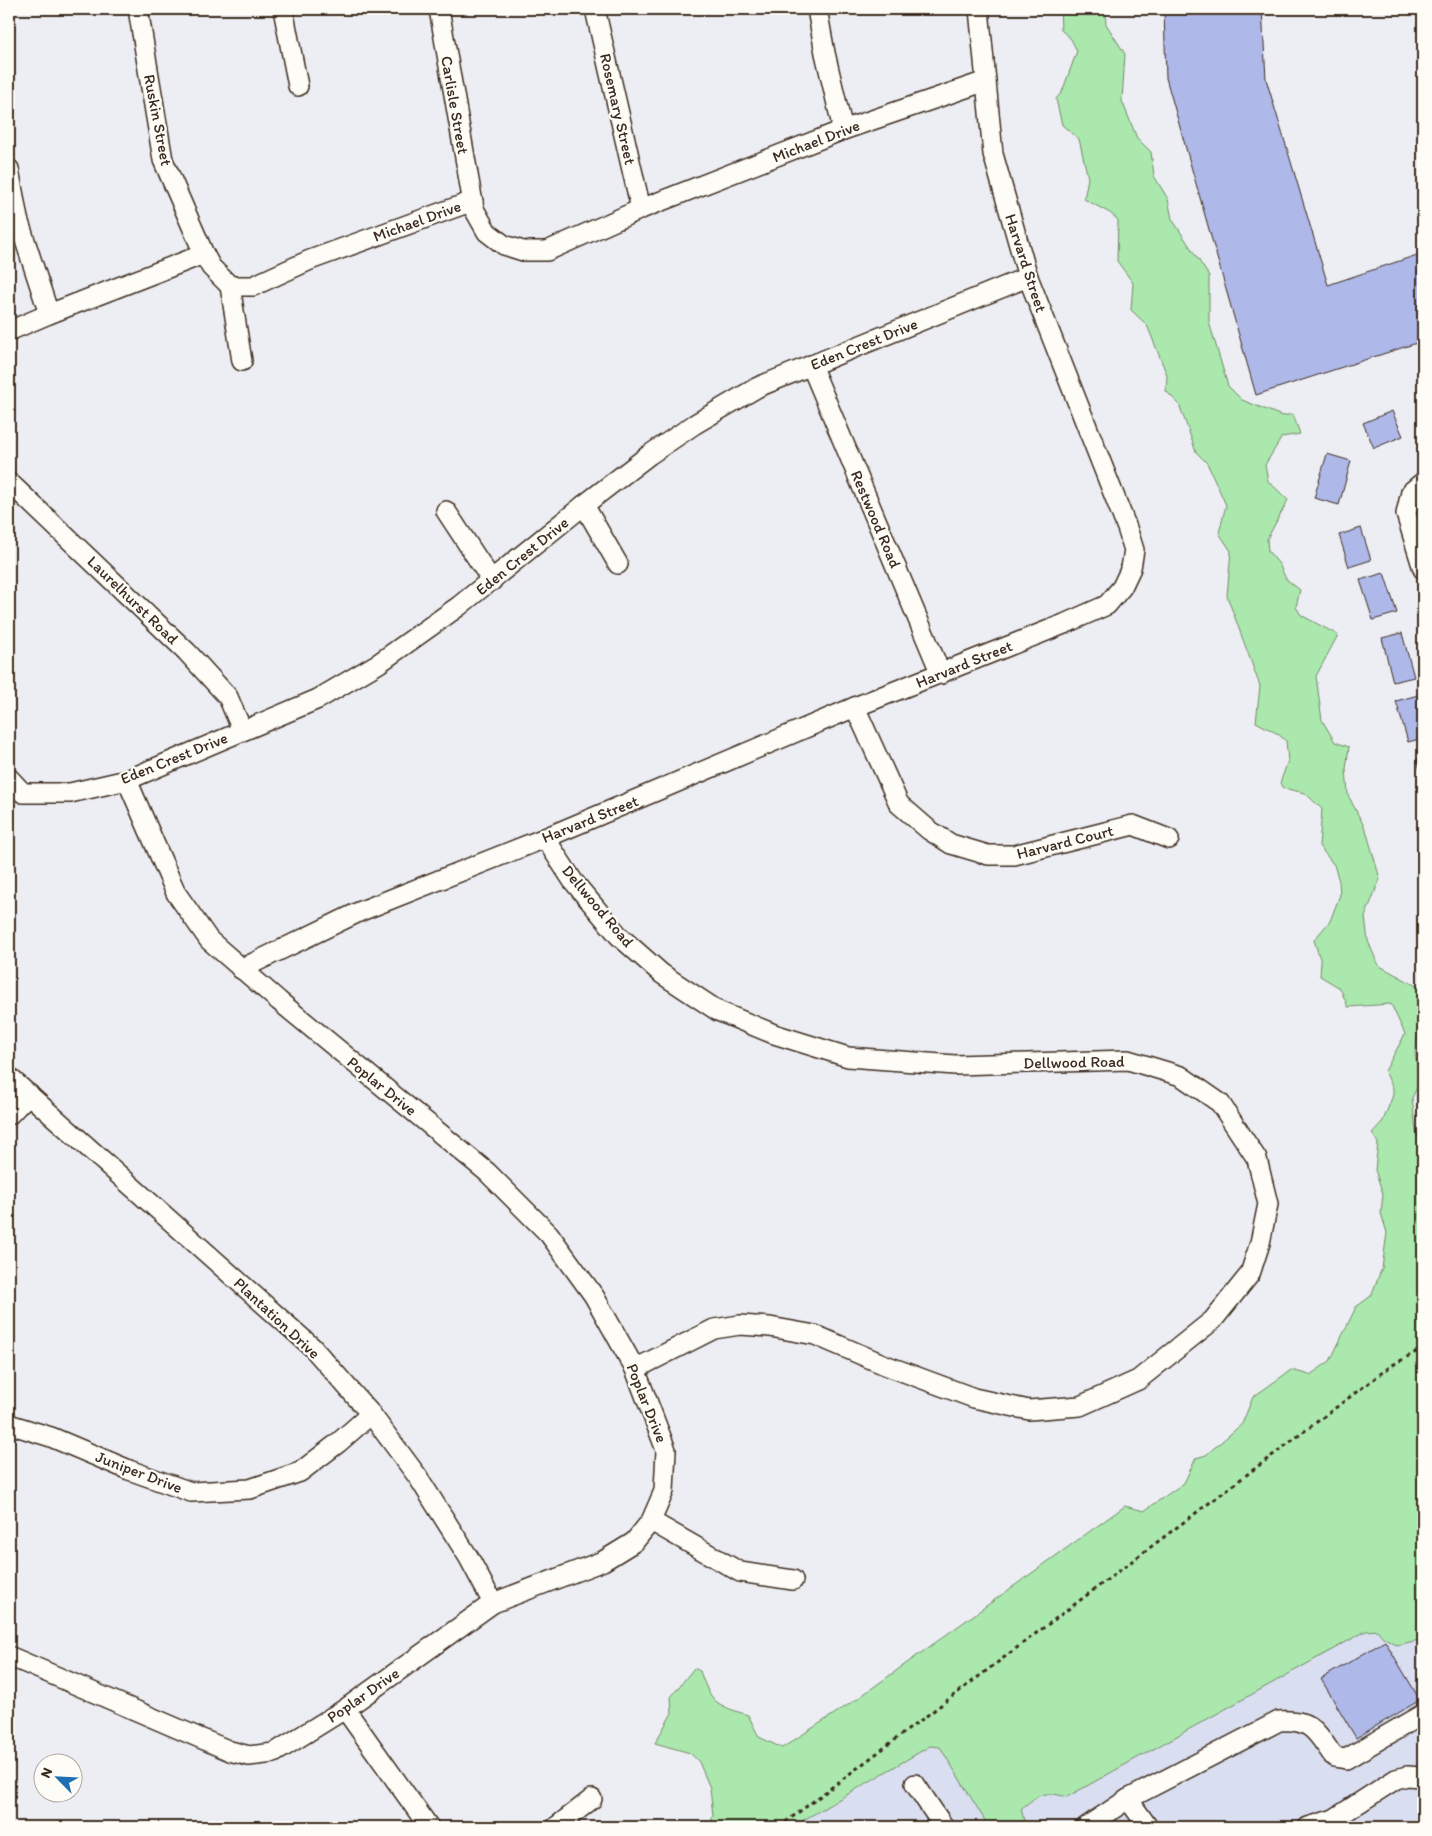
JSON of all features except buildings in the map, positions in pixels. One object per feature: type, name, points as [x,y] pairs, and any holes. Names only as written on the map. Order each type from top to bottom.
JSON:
[{"type":"street","name":"Ruskin Street","points":[[138,9],[163,160],[204,254]]},
{"type":"street","points":[[283,9],[298,86]]},
{"type":"street","name":"Carlisle Street","points":[[438,9],[472,201]]},
{"type":"street","name":"Rosemary Street","points":[[595,9],[640,209]]},
{"type":"street","points":[[817,9],[843,130]]},
{"type":"street","name":"Harvard Street","points":[[241,969],[361,911],[545,838],[854,707],[1064,624],[1107,605],[1122,587],[1131,568],[1134,550],[1028,277],[993,154],[979,9]]},
{"type":"street","name":"Michael Drive","points":[[230,286],[253,286],[310,260],[472,201],[474,209],[487,232],[504,245],[523,251],[547,251],[640,209],[843,130],[986,81]]},
{"type":"street","points":[[9,168],[18,219],[49,314]]},
{"type":"street","points":[[9,331],[204,254],[210,267],[230,286],[242,361]]},
{"type":"street","name":"Eden Crest Drive","points":[[9,778],[16,794],[70,793],[127,780],[318,699],[371,668],[492,580],[649,455],[695,424],[758,387],[1028,277]]},
{"type":"street","name":"Restwood Road","points":[[811,365],[941,674]]},
{"type":"street","name":"Laurelhurst Road","points":[[9,482],[188,652],[228,697],[242,730]]},
{"type":"street","points":[[1423,482],[1411,492],[1406,514],[1423,569]]},
{"type":"street","points":[[584,505],[618,564]]},
{"type":"street","points":[[446,511],[492,580]]},
{"type":"street","name":"Harvard Court","points":[[854,707],[899,804],[929,830],[951,844],[988,855],[1014,855],[1133,825],[1170,839]]},
{"type":"street","name":"Poplar Drive","points":[[9,1656],[230,1751],[250,1756],[274,1753],[345,1709],[493,1603],[603,1561],[634,1542],[651,1521],[664,1491],[666,1450],[635,1369],[594,1296],[549,1234],[487,1172],[241,969],[209,940],[176,893],[127,780]]},
{"type":"street","name":"Dellwood Road","points":[[545,838],[572,881],[619,936],[662,974],[718,1011],[774,1034],[848,1057],[955,1065],[1128,1060],[1181,1076],[1220,1103],[1257,1159],[1268,1204],[1260,1243],[1250,1274],[1213,1320],[1138,1380],[1080,1406],[1028,1410],[974,1398],[815,1336],[770,1327],[748,1325],[714,1329],[635,1369]]},
{"type":"street","name":"Plantation Drive","points":[[9,1077],[312,1347],[371,1414],[418,1476],[469,1558],[493,1603]]},
{"type":"street","points":[[9,1115],[29,1094]]},
{"type":"street","name":"Juniper Drive","points":[[9,1424],[50,1437],[129,1470],[191,1492],[250,1489],[300,1472],[338,1443],[371,1414]]},
{"type":"street","points":[[651,1521],[740,1572],[792,1580]]},
{"type":"street","points":[[345,1709],[429,1827]]},
{"type":"street","points":[[1086,1827],[1128,1799],[1279,1721],[1291,1720],[1311,1726],[1334,1757],[1346,1759],[1423,1714]]},
{"type":"street","points":[[1308,1827],[1334,1819],[1396,1779],[1407,1776],[1421,1776],[1423,1780]]},
{"type":"street","points":[[915,1784],[944,1827]]},
{"type":"street","points":[[556,1827],[592,1799]]},
{"type":"street","points":[[1128,1799],[1148,1827]]},
{"type":"path","points":[[779,1827],[1391,1366],[1423,1348]]},
{"type":"shaded area","points":[[1377,1630],[1383,1637],[1397,1645],[1423,1639],[1423,1827],[1010,1827],[1023,1820],[1021,1809],[1034,1798],[1048,1792],[1067,1796],[1366,1631]]},
{"type":"shaded area","points":[[930,1746],[940,1747],[989,1827],[795,1827],[802,1821]]},
{"type":"green space","points":[[1060,9],[1105,9],[1106,24],[1125,54],[1122,101],[1137,138],[1151,152],[1154,176],[1168,199],[1172,219],[1209,276],[1209,322],[1228,386],[1242,400],[1282,416],[1293,414],[1300,434],[1282,437],[1265,465],[1268,481],[1288,500],[1267,539],[1268,551],[1279,564],[1286,579],[1300,590],[1296,607],[1301,615],[1338,635],[1316,676],[1322,720],[1335,742],[1349,747],[1346,769],[1348,795],[1366,830],[1380,879],[1365,917],[1368,941],[1378,965],[1420,988],[1423,1001],[1415,1054],[1420,1081],[1412,1098],[1416,1131],[1423,1149],[1423,1639],[1397,1645],[1383,1637],[1377,1630],[1366,1631],[1067,1797],[1047,1794],[1038,1797],[1021,1809],[1024,1820],[1010,1827],[989,1827],[940,1747],[930,1746],[802,1821],[795,1827],[709,1827],[713,1816],[710,1788],[699,1762],[690,1753],[655,1743],[672,1713],[671,1697],[694,1668],[700,1671],[708,1690],[716,1701],[748,1715],[759,1737],[782,1748],[857,1699],[1125,1506],[1144,1511],[1184,1483],[1196,1458],[1206,1455],[1242,1424],[1253,1397],[1291,1370],[1310,1375],[1330,1361],[1356,1307],[1371,1296],[1382,1268],[1387,1233],[1381,1213],[1383,1194],[1375,1170],[1378,1143],[1372,1133],[1383,1121],[1393,1095],[1393,1089],[1385,1071],[1405,1034],[1391,1004],[1348,1007],[1340,988],[1320,976],[1321,962],[1314,940],[1330,921],[1340,895],[1339,881],[1334,865],[1319,846],[1322,809],[1305,793],[1283,788],[1280,783],[1288,761],[1286,741],[1278,734],[1256,722],[1260,686],[1227,596],[1231,551],[1219,533],[1226,505],[1207,463],[1196,452],[1179,404],[1166,391],[1167,375],[1147,325],[1131,310],[1133,283],[1117,261],[1118,220],[1110,213],[1084,199],[1088,178],[1079,139],[1062,125],[1056,99],[1062,92],[1077,51],[1071,39],[1061,30]]}]
